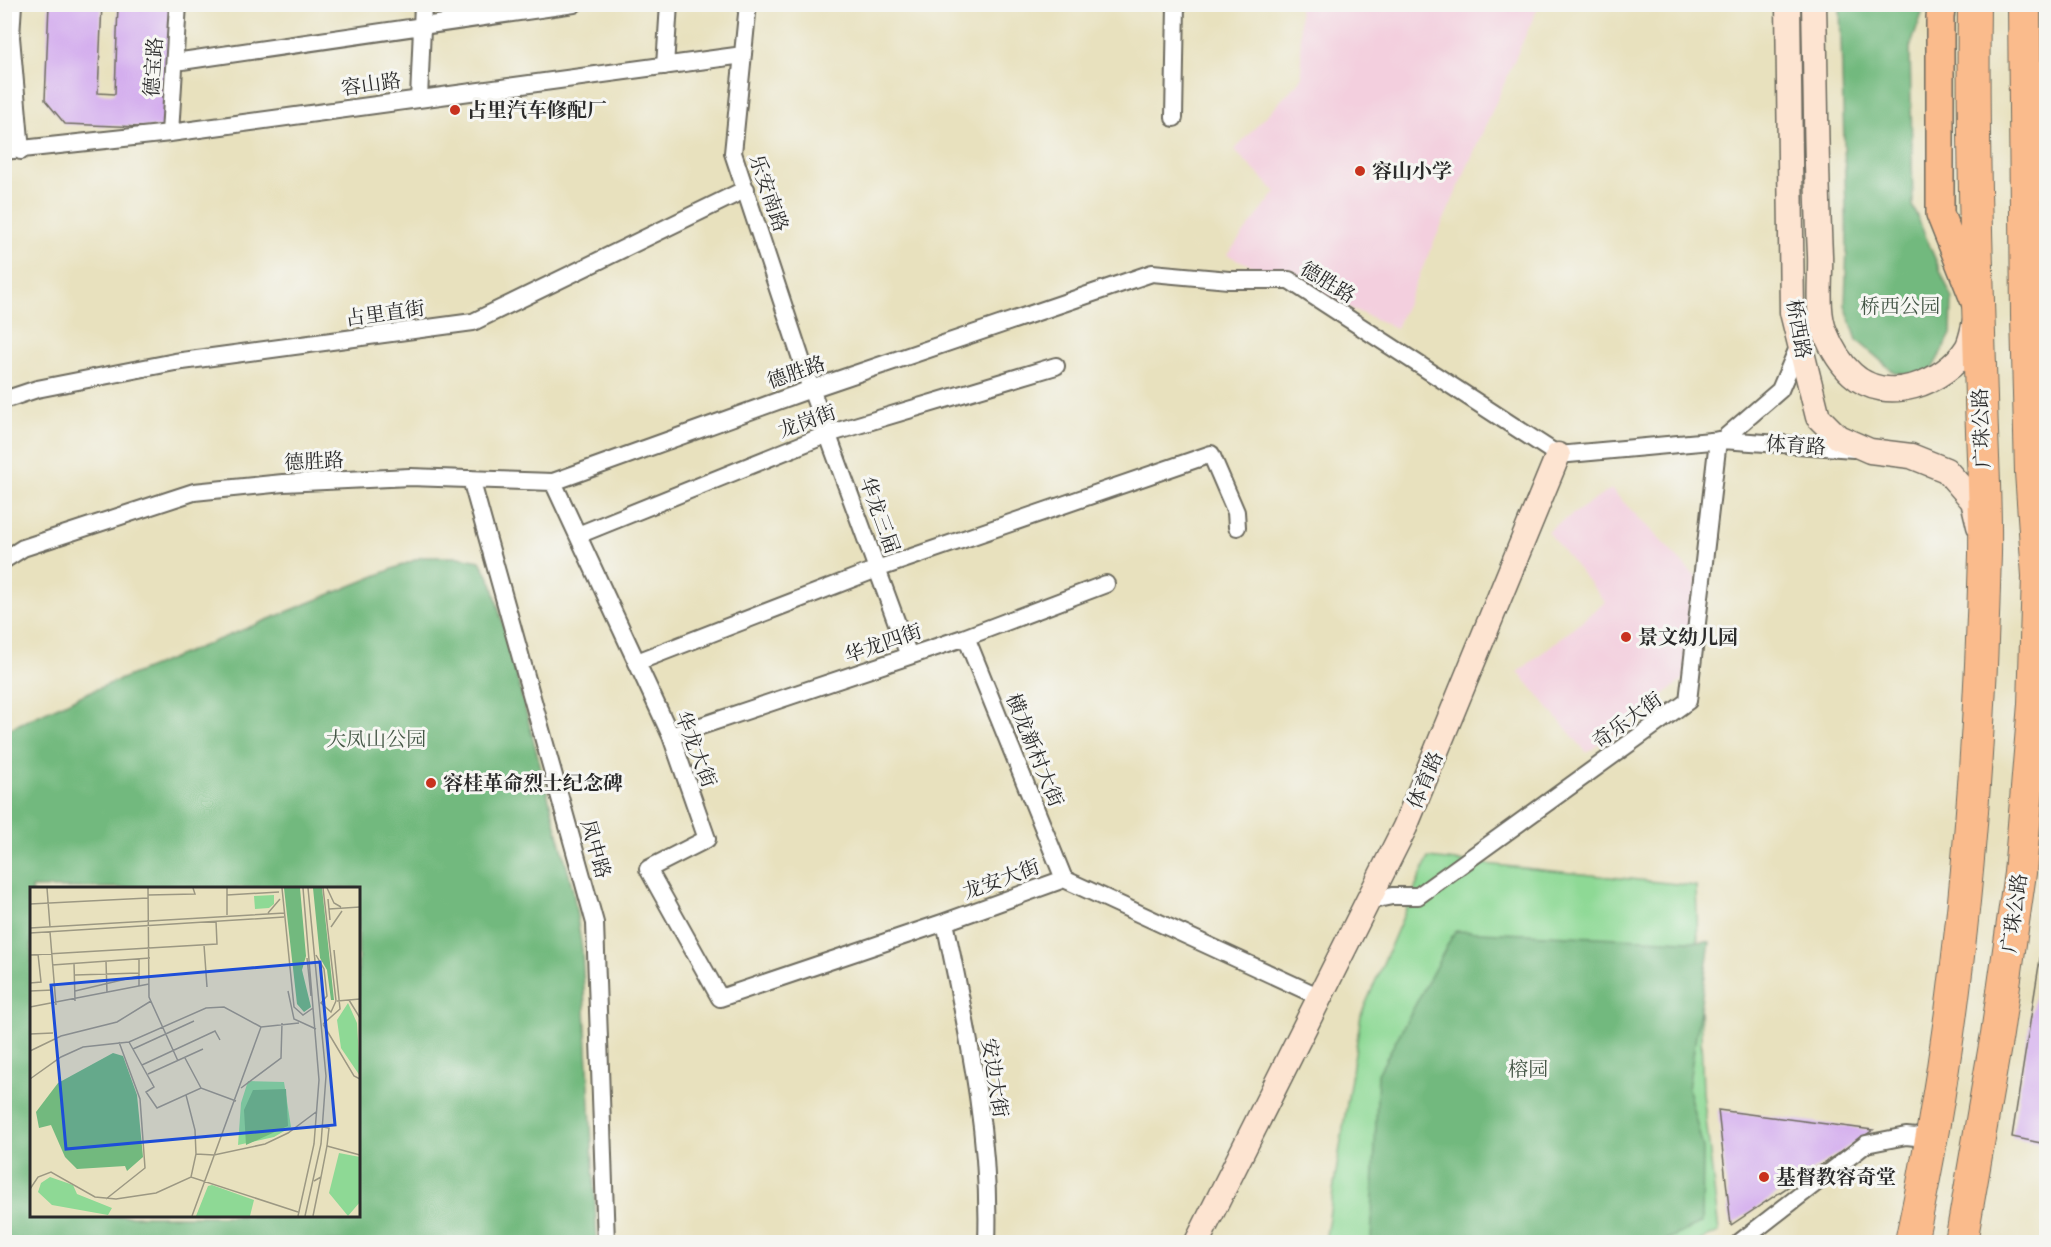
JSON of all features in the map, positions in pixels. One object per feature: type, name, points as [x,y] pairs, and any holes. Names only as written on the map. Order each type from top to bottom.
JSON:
[{"type":"highway","name":"广珠公路","points":[[1911,1242],[1949,1024],[1964,899],[1977,727],[1985,551],[1972,110],[1974,4]]},
{"type":"highway","name":"广珠公路","points":[[1961,1242],[1997,1034],[2021,861],[2034,704],[2041,475],[2024,4]]},
{"type":"main road","name":"桥西路","points":[[1788,4],[1792,312],[1818,417],[1838,437],[1870,451],[1911,456],[1946,470],[1973,501],[1985,551]]},
{"type":"main road","name":"桥西路","points":[[1814,4],[1821,304],[1824,330],[1837,355],[1852,375],[1864,382],[1886,389],[1902,389],[1923,383],[1943,371],[1967,347],[1978,310]]},
{"type":"main road","points":[[1942,4],[1940,17],[1940,214],[1978,310]]},
{"type":"main road","points":[[2036,306],[2046,343]]},
{"type":"main road","name":"体育路","points":[[1197,1242],[1368,901],[1432,765],[1558,455]]},
{"type":"street","points":[[13,4],[8,37],[13,151]]},
{"type":"street","name":"德宝路","points":[[170,133],[178,4]]},
{"type":"street","points":[[419,99],[423,4]]},
{"type":"street","points":[[175,62],[574,4]]},
{"type":"street","points":[[665,66],[669,4]]},
{"type":"street","name":"乐安南路","points":[[748,4],[733,153],[811,389]]},
{"type":"street","points":[[1174,118],[1176,4]]},
{"type":"street","name":"容山路","points":[[13,151],[170,133],[743,55]]},
{"type":"street","name":"占里直街","points":[[4,400],[37,389],[175,362],[473,322],[746,189]]},
{"type":"street","name":"德胜路","points":[[4,560],[23,548],[194,492],[284,483],[398,477],[553,482],[811,389],[1152,273],[1229,280],[1289,280],[1558,455]]},
{"type":"street","name":"体育路","points":[[1720,440],[1780,390],[1800,343]]},
{"type":"street","name":"龙岗街","points":[[578,535],[828,434],[1056,366]]},
{"type":"street","name":"华龙三届","points":[[811,389],[909,656]]},
{"type":"street","name":"体育路","points":[[1558,455],[1720,440],[1870,451]]},
{"type":"street","name":"奇乐大街","points":[[1368,901],[1392,896],[1418,896],[1688,701],[1720,440]]},
{"type":"street","points":[[637,662],[877,569],[1211,454],[1236,512],[1237,527]]},
{"type":"street","name":"凤中路","points":[[471,479],[595,923],[606,1242]]},
{"type":"street","name":"华龙大街","points":[[553,482],[671,736],[707,839],[648,869],[720,998]]},
{"type":"street","name":"华龙四街","points":[[671,736],[966,637],[1106,584]]},
{"type":"street","name":"横龙新村大街","points":[[966,637],[1064,879]]},
{"type":"street","name":"龙安大街","points":[[720,998],[1064,879],[1320,997]]},
{"type":"street","name":"安边大街","points":[[945,922],[978,1086],[988,1188],[987,1242]]},
{"type":"street","points":[[1740,1242],[1866,1144],[1906,1136],[1916,1137],[1932,1131]]},
{"type":"shaded area","name":"容山小学","points":[[1299,5],[1539,5],[1396,328],[1227,255],[1276,192],[1234,150],[1302,78]]},
{"type":"shaded area","name":"景文幼儿园","points":[[1611,489],[1697,578],[1684,679],[1587,753],[1518,672],[1605,602],[1547,531]]},
{"type":"green space","name":"桥西公园","points":[[1840,5],[1925,5],[1910,48],[1913,207],[1952,298],[1951,334],[1929,375],[1895,373],[1857,340],[1845,305],[1847,245]]},
{"type":"green space","name":"大凤山公园","points":[[422,557],[459,557],[480,561],[492,583],[573,890],[582,950],[597,1242],[5,1242],[4,731],[87,693]]},
{"type":"green space","name":"榕园","points":[[1428,858],[1696,886],[1703,1093],[1719,1232],[1697,1242],[1325,1242],[1361,1015]]},
{"type":"green space","name":"榕园","points":[[1455,931],[1710,942],[1688,1089],[1703,1148],[1702,1223],[1662,1242],[1371,1242],[1378,1074]]},
{"type":"building","points":[[49,4],[102,4],[98,93],[115,94],[118,4],[171,4],[166,128],[65,124],[45,100]]},
{"type":"building","points":[[2046,928],[2046,1144],[2012,1137]]},
{"type":"building","name":"基督教容奇堂","points":[[1718,1110],[1873,1130],[1731,1225]]},
{"type":"place","name":"占里汽车修配厂","points":[[455,110]]},
{"type":"place","name":"容山小学","points":[[1360,171]]},
{"type":"place","name":"景文幼儿园","points":[[1626,637]]},
{"type":"place","name":"容桂革命烈士纪念碑","points":[[431,783]]},
{"type":"place","name":"基督教容奇堂","points":[[1764,1177]]}]
